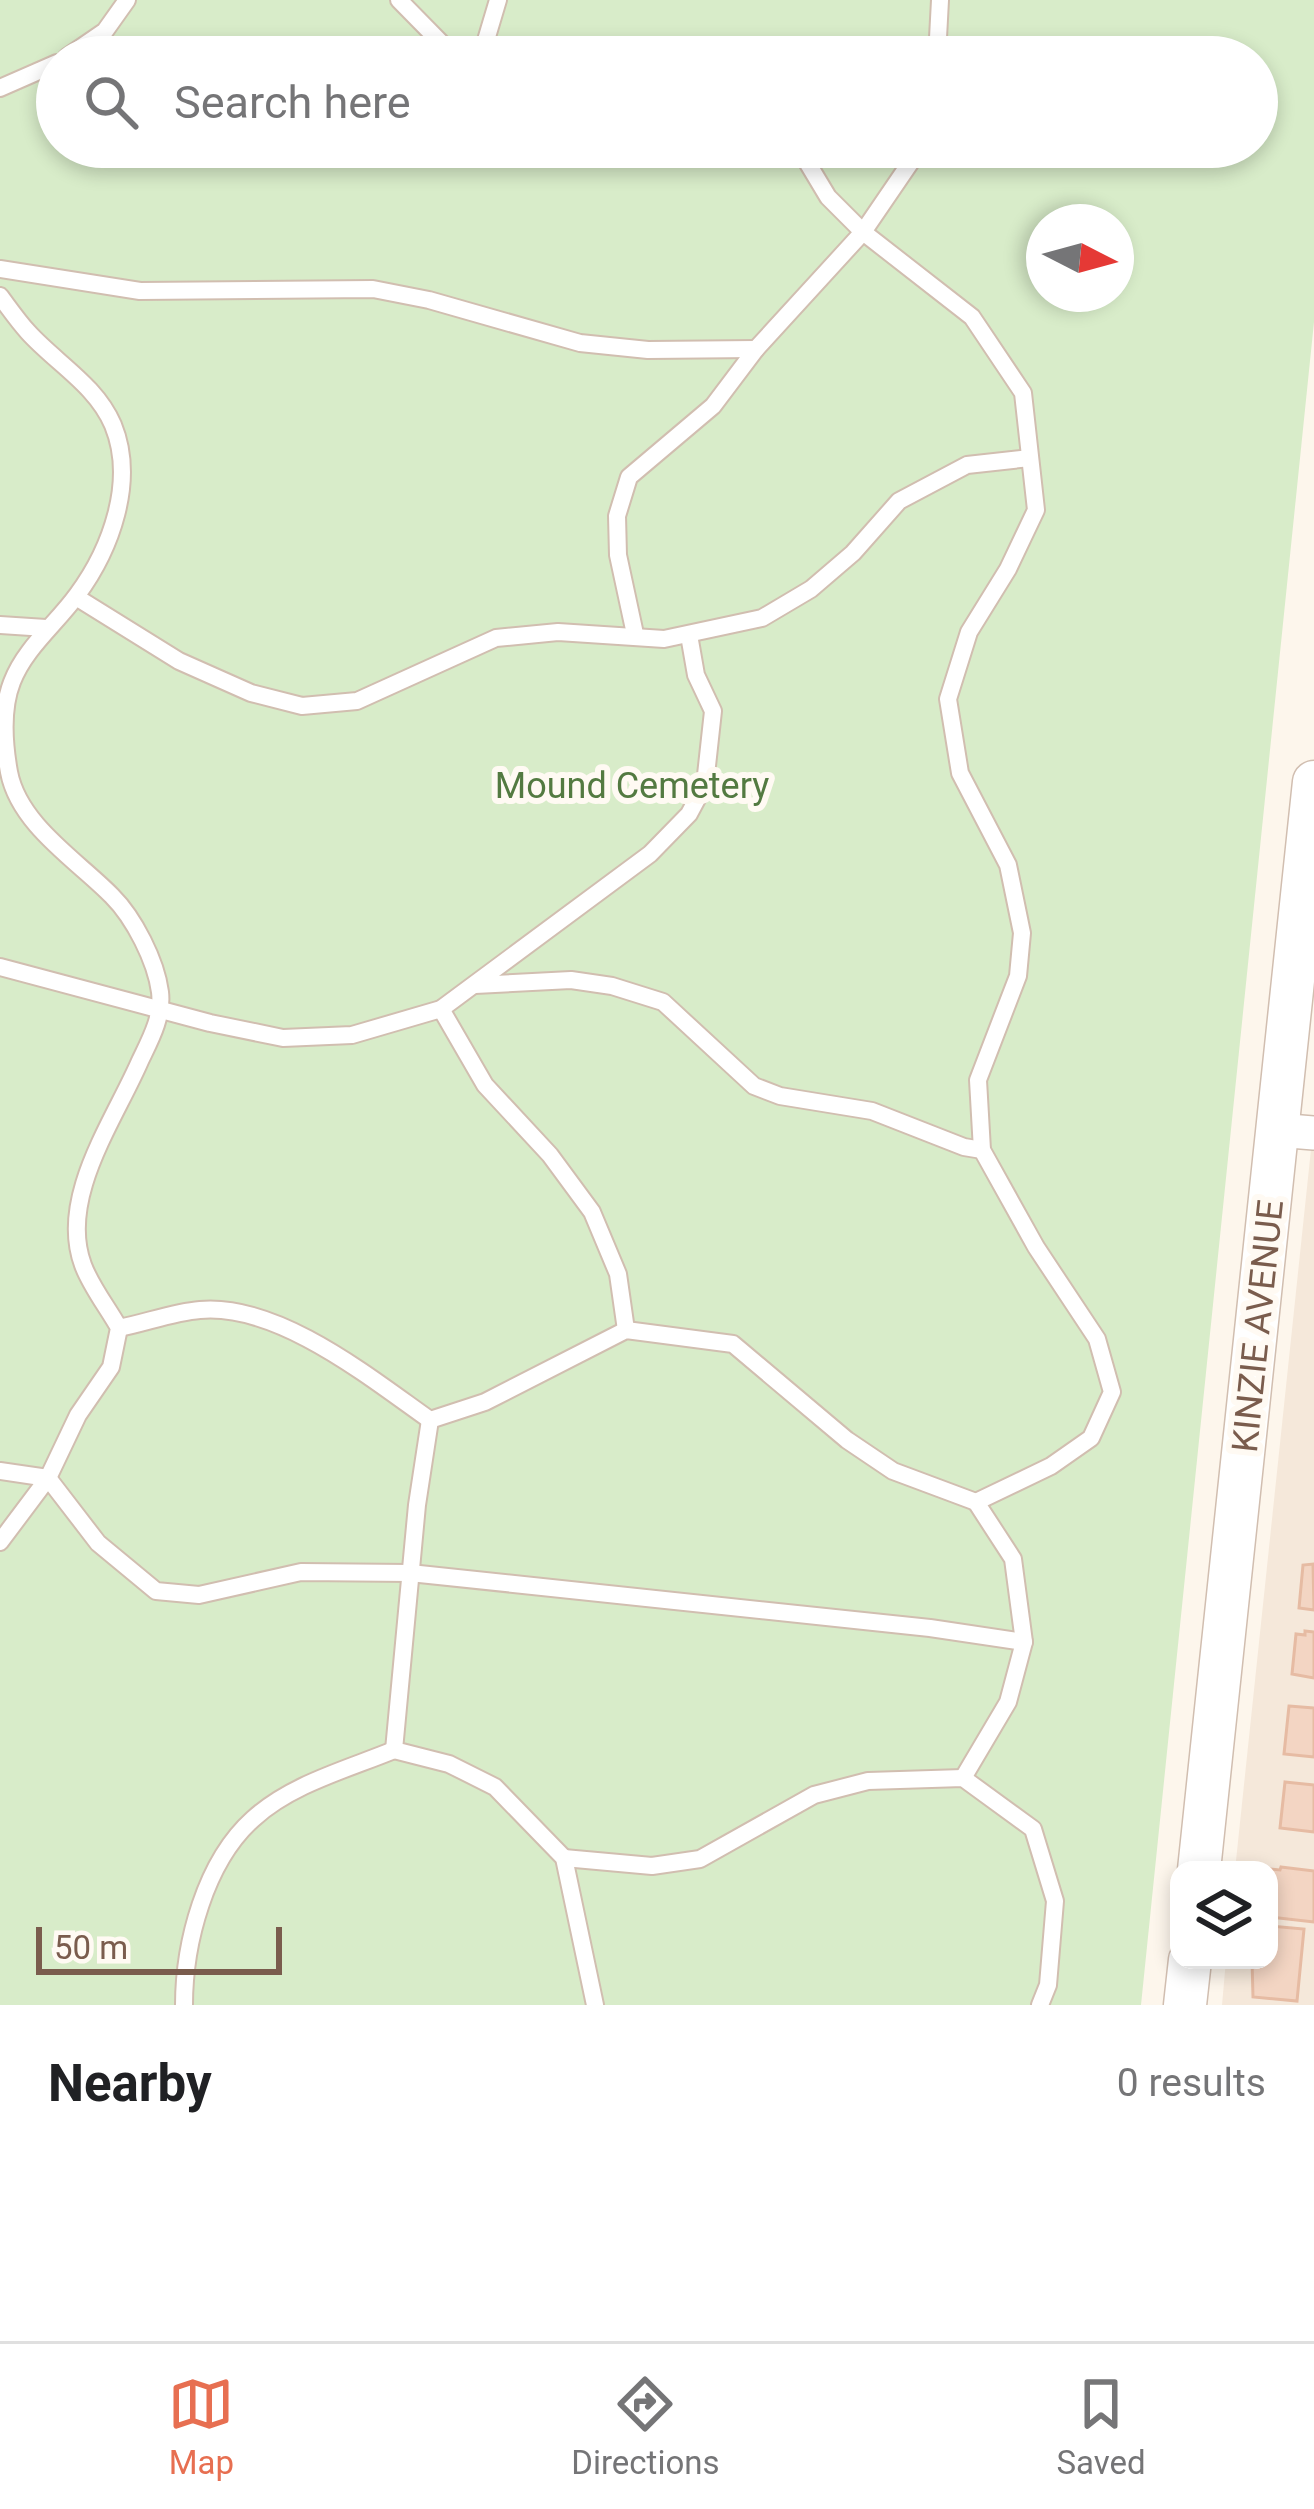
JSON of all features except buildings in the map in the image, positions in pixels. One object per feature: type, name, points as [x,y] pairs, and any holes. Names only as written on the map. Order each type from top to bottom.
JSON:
[{"type":"street","name":"KINZIE AVENUE","points":[[1200,1861],[1296,1132],[1314,782]]},
{"type":"street","points":[[1185,2005],[1189,1969]]},
{"type":"lane","points":[[98,36],[127,0]]},
{"type":"lane","points":[[398,0],[434,36]]},
{"type":"lane","points":[[487,36],[498,0]]},
{"type":"lane","points":[[938,36],[940,0]]},
{"type":"lane","points":[[0,88],[36,72]]},
{"type":"lane","points":[[811,168],[828,197],[863,232],[972,317],[1023,393],[1036,510],[969,632],[948,699],[960,773],[1008,865],[1022,934],[1018,976],[978,1079],[982,1150],[1036,1247],[1096,1340],[1112,1392],[1091,1438],[1051,1466],[976,1502]]},
{"type":"lane","points":[[635,634],[618,555],[617,516],[629,477],[713,406],[756,349],[863,232],[907,168]]},
{"type":"lane","points":[[0,269],[140,292],[373,289],[580,343],[648,350],[756,349]]},
{"type":"lane","points":[[0,296],[28,332],[84,383],[112,423],[123,460],[118,512],[95,566],[76,598],[46,628],[12,682],[4,733],[10,779],[61,853],[115,898],[149,956],[160,994],[157,1024],[87,1175],[75,1231],[83,1268],[119,1328],[111,1367],[78,1415],[48,1478],[0,1542]]},
{"type":"lane","points":[[76,598],[179,661],[251,693],[302,706],[357,701],[496,638],[558,632],[664,639],[762,618],[811,589],[853,554],[899,502],[967,465],[1030,458]]},
{"type":"lane","points":[[0,625],[46,628]]},
{"type":"lane","points":[[0,968],[283,1038],[352,1035],[441,1009],[650,854],[689,814],[705,784],[713,711],[697,675],[689,635]]},
{"type":"lane","points":[[474,985],[571,980],[612,986],[663,1002],[754,1086],[780,1096],[872,1111],[982,1150]]},
{"type":"lane","points":[[441,1009],[484,1085],[550,1155],[592,1212],[618,1274],[626,1330]]},
{"type":"lane","points":[[119,1328],[198,1310],[232,1311],[283,1327],[361,1371],[430,1420]]},
{"type":"lane","points":[[430,1420],[485,1402],[626,1330],[733,1344],[847,1440],[893,1471],[976,1502],[1013,1559],[1024,1642],[1008,1702],[963,1778]]},
{"type":"lane","points":[[394,1750],[430,1420]]},
{"type":"lane","points":[[0,1471],[48,1478],[98,1543],[156,1591],[199,1595],[301,1573],[410,1574],[1024,1642]]},
{"type":"lane","points":[[182,2004],[190,1953],[212,1874],[252,1819],[298,1789],[394,1750],[449,1764],[495,1786],[564,1858],[595,2005]]},
{"type":"lane","points":[[564,1858],[652,1866],[700,1859],[814,1795],[868,1781],[963,1778],[1033,1829],[1055,1901],[1048,1985],[1040,2005]]},
{"type":"shaded area","points":[[1314,1121],[1314,2005],[1222,2005],[1225,1969],[1278,1969],[1278,1861],[1236,1861]]},
{"type":"green space","name":"Mound Cemetery","points":[[0,0],[1314,0],[1314,322],[1141,2005],[0,2005]]}]
